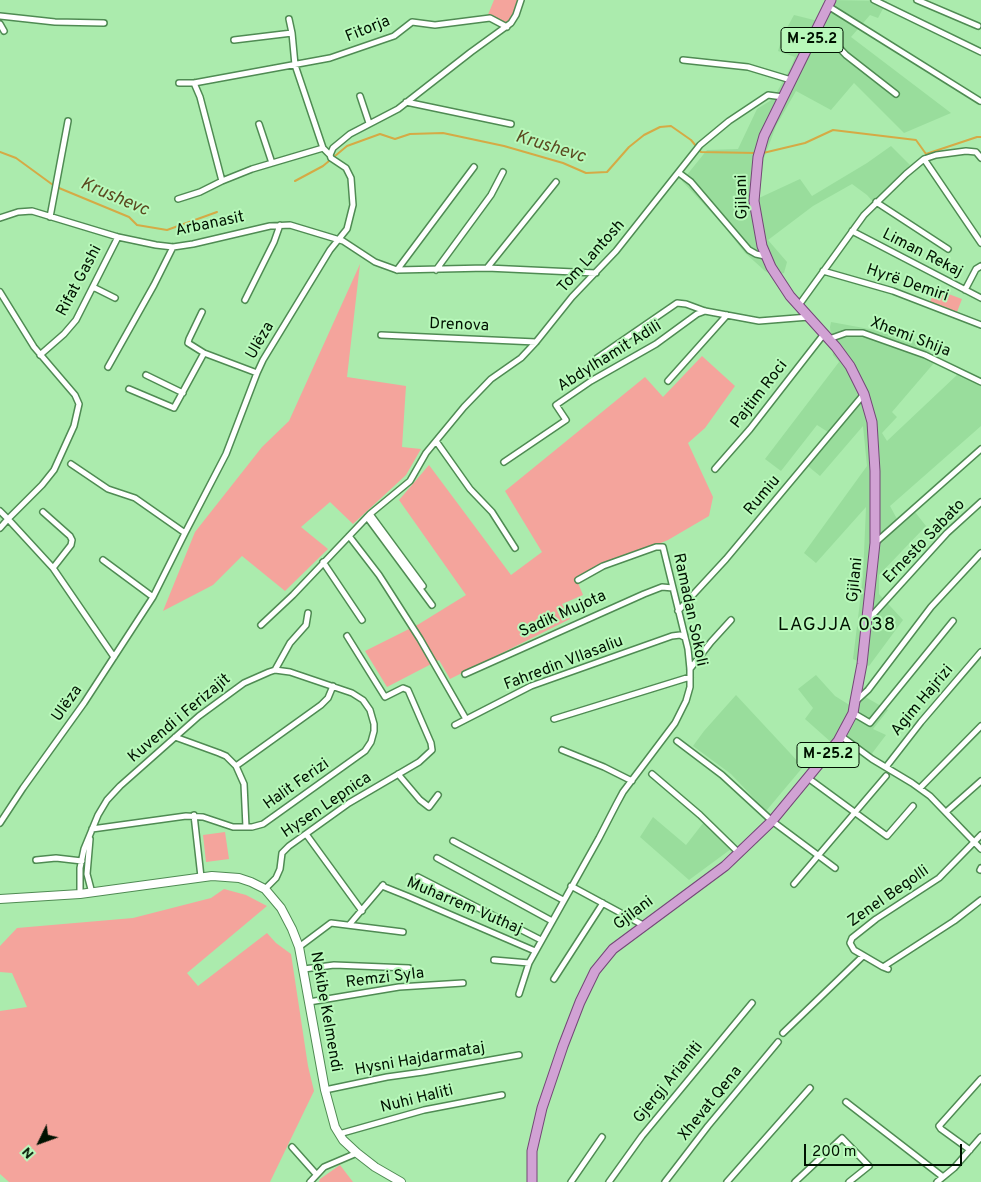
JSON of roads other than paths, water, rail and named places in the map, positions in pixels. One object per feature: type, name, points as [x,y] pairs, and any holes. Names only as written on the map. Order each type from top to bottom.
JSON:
[{"type":"main road","name":"Gjilani","points":[[532,1182],[532,1152],[538,1122],[561,1051],[580,1002],[595,971],[606,955],[643,925],[712,876],[772,822],[841,736],[855,702],[862,664],[875,543],[876,500],[872,422],[864,394],[850,366],[782,286],[765,256],[754,201],[758,157],[768,126],[830,3]]},
{"type":"street","points":[[332,158],[333,148],[343,139],[369,123],[390,114],[507,27],[514,20],[521,0]]},
{"type":"street","points":[[874,0],[981,52]]},
{"type":"street","points":[[917,0],[978,26]]},
{"type":"street","points":[[830,3],[980,101]]},
{"type":"street","points":[[0,16],[55,22],[104,23]]},
{"type":"street","name":"Fitorja","points":[[179,83],[194,83],[330,58],[394,36],[412,22],[435,25],[490,18],[507,27]]},
{"type":"street","points":[[178,199],[200,192],[252,169],[323,148],[295,65],[289,19]]},
{"type":"street","points":[[0,24],[4,31]]},
{"type":"street","points":[[816,31],[828,36],[846,55],[896,94]]},
{"type":"street","points":[[234,40],[292,33]]},
{"type":"street","points":[[683,60],[748,67],[791,80]]},
{"type":"street","points":[[194,83],[200,97],[222,181]]},
{"type":"street","name":"Tom Lantosh","points":[[261,625],[293,595],[368,515],[410,481],[426,453],[436,441],[482,388],[521,358],[536,342],[572,297],[616,251],[679,173],[695,150],[729,122],[768,95],[783,97]]},
{"type":"street","points":[[360,96],[369,123]]},
{"type":"street","points":[[406,102],[511,124]]},
{"type":"street","points":[[50,216],[68,121]]},
{"type":"street","points":[[259,124],[272,163]]},
{"type":"street","name":"Ulëza","points":[[0,823],[153,597],[226,454],[257,373],[310,282],[347,229],[354,205],[349,171],[332,158],[323,148]]},
{"type":"street","points":[[798,305],[857,223],[876,202],[924,159],[936,155],[966,151],[976,152],[981,158]]},
{"type":"street","points":[[924,159],[981,243]]},
{"type":"street","points":[[396,270],[474,167]]},
{"type":"street","points":[[436,270],[486,202],[504,172]]},
{"type":"street","points":[[679,173],[691,182],[749,250],[765,256]]},
{"type":"street","points":[[487,268],[556,182]]},
{"type":"street","points":[[876,202],[948,249]]},
{"type":"street","name":"Arbanasit","points":[[0,218],[25,211],[50,216],[118,237],[173,247],[193,244],[252,229],[280,225],[298,227],[346,243],[375,262],[396,270],[487,268],[596,273]]},
{"type":"street","points":[[245,300],[274,242],[280,225]]},
{"type":"street","name":"Liman Rekaj","points":[[852,231],[981,298]]},
{"type":"street","name":"Rifat Gashi","points":[[40,355],[64,334],[76,320],[118,237]]},
{"type":"street","points":[[108,367],[173,247]]},
{"type":"street","points":[[965,290],[976,269],[981,266]]},
{"type":"street","name":"Hyrë Demiri","points":[[823,271],[907,296],[981,325]]},
{"type":"street","points":[[93,287],[115,298]]},
{"type":"street","points":[[0,292],[26,337],[75,395],[78,400],[79,409],[69,440],[54,470],[0,528]]},
{"type":"street","points":[[597,358],[673,305],[686,304],[705,311],[759,320],[809,317]]},
{"type":"street","name":"Abdylhamit Adili","points":[[504,462],[566,420],[556,405],[591,381],[656,344],[697,314],[705,311]]},
{"type":"street","points":[[202,312],[188,341],[189,345],[204,353],[257,373]]},
{"type":"street","points":[[668,380],[727,315]]},
{"type":"street","name":"Xhemi Shija","points":[[826,336],[863,333],[925,355],[981,382]]},
{"type":"street","name":"Drenova","points":[[381,335],[536,342]]},
{"type":"street","name":"Pajtim Roci","points":[[715,469],[826,336]]},
{"type":"street","points":[[130,389],[172,409],[183,393],[204,353]]},
{"type":"street","points":[[146,375],[183,393]]},
{"type":"street","name":"Rumiu","points":[[678,611],[726,559],[864,394]]},
{"type":"street","points":[[436,441],[470,489],[492,512],[515,548]]},
{"type":"street","points":[[875,543],[981,449]]},
{"type":"street","points":[[71,464],[108,490],[135,498],[185,533]]},
{"type":"street","name":"Ernesto Sabato","points":[[866,622],[947,533],[981,502]]},
{"type":"street","points":[[0,511],[53,568],[114,657]]},
{"type":"street","points":[[43,512],[72,540],[71,545],[53,568]]},
{"type":"street","points":[[368,515],[423,586]]},
{"type":"street","points":[[368,515],[432,605]]},
{"type":"street","points":[[349,536],[379,575],[420,638],[466,719]]},
{"type":"street","name":"Sadik Mujota","points":[[578,580],[609,564],[656,547],[663,547]]},
{"type":"street","name":"Ramadan Sokoli","points":[[518,994],[535,951],[618,801],[676,722],[686,700],[690,687],[690,669],[663,547]]},
{"type":"street","points":[[855,702],[868,690],[931,608],[981,553]]},
{"type":"street","points":[[103,560],[153,597]]},
{"type":"street","points":[[323,562],[362,620]]},
{"type":"street","name":"Sadik Mujota","points":[[465,674],[644,594],[662,587],[673,588]]},
{"type":"street","points":[[275,670],[290,643],[306,625],[308,613]]},
{"type":"street","points":[[690,669],[731,620]]},
{"type":"street","points":[[852,713],[870,723],[953,621]]},
{"type":"street","name":"Fahredin Vllasaliu","points":[[454,725],[552,678],[672,636],[680,635],[684,637]]},
{"type":"street","name":"Hysen Lepnica","points":[[265,890],[278,874],[282,853],[285,850],[349,803],[418,762],[432,750],[431,742],[408,690],[403,688],[385,697],[346,636]]},
{"type":"street","name":"Agim Hajrizi","points":[[886,767],[921,722],[981,652]]},
{"type":"street","name":"Halit Ferizi","points":[[91,831],[194,816],[233,827],[258,826],[269,821],[359,756],[368,747],[373,737],[374,724],[367,704],[357,696],[333,686],[290,672],[275,670]]},
{"type":"street","name":"Kuvendi i Ferizajit","points":[[91,831],[102,808],[112,794],[175,737],[244,683],[263,673],[275,670]]},
{"type":"street","points":[[554,719],[690,677]]},
{"type":"street","points":[[236,766],[321,705],[328,698],[333,686]]},
{"type":"street","points":[[920,788],[981,726]]},
{"type":"street","points":[[841,736],[920,788],[981,849]]},
{"type":"street","points":[[175,737],[219,753],[236,766],[244,784],[246,827]]},
{"type":"street","points":[[677,741],[722,775],[772,822],[835,868]]},
{"type":"street","points":[[562,750],[604,767],[632,782]]},
{"type":"street","points":[[398,774],[420,800],[429,807],[438,795]]},
{"type":"street","points":[[652,774],[700,815],[739,853]]},
{"type":"street","points":[[794,884],[886,776]]},
{"type":"street","points":[[808,778],[887,836],[913,806]]},
{"type":"street","points":[[946,812],[981,781]]},
{"type":"street","points":[[194,816],[202,877]]},
{"type":"street","points":[[80,894],[84,862],[91,831]]},
{"type":"street","points":[[306,834],[362,911]]},
{"type":"street","points":[[974,843],[981,835]]},
{"type":"street","points":[[453,841],[563,900]]},
{"type":"street","name":"Zenel Begolli","points":[[863,956],[851,947],[852,938],[876,919],[939,878],[974,843]]},
{"type":"street","points":[[36,860],[56,858],[84,862]]},
{"type":"street","points":[[437,858],[552,921]]},
{"type":"street","points":[[84,862],[92,893]]},
{"type":"street","name":"Nekibe Kelmendi","points":[[0,899],[92,893],[202,877],[222,876],[239,878],[265,890],[281,908],[299,947],[325,1090],[332,1118],[339,1134],[357,1153],[400,1182]]},
{"type":"street","points":[[418,877],[542,940]]},
{"type":"street","name":"Muharrem Vuthaj","points":[[349,926],[382,886],[535,951]]},
{"type":"street","points":[[571,886],[643,925]]},
{"type":"street","points":[[784,1033],[863,956],[885,968],[954,921],[981,900]]},
{"type":"street","points":[[554,979],[603,903]]},
{"type":"street","points":[[299,947],[327,924],[336,922],[349,926],[403,932]]},
{"type":"street","points":[[494,960],[529,963]]},
{"type":"street","points":[[304,969],[334,966],[409,968]]},
{"type":"street","name":"Remzi Syla","points":[[309,1002],[392,988],[463,983]]},
{"type":"street","name":"Gjergj Arianiti","points":[[609,1182],[648,1129],[752,1003]]},
{"type":"street","name":"Xhevat Qena","points":[[665,1182],[708,1126],[778,1042]]},
{"type":"street","name":"Hysni Hajdarmataj","points":[[325,1090],[387,1077],[519,1055]]},
{"type":"street","points":[[970,1150],[939,1126],[981,1079]]},
{"type":"street","points":[[727,1182],[810,1088]]},
{"type":"street","name":"Nuhi Haliti","points":[[339,1134],[424,1110],[502,1095]]},
{"type":"street","points":[[846,1102],[941,1180],[981,1137]]},
{"type":"street","points":[[571,1182],[602,1138]]},
{"type":"street","points":[[795,1182],[842,1138],[868,1166],[849,1182]]},
{"type":"street","points":[[292,1147],[316,1174]]},
{"type":"street","points":[[310,1182],[316,1174],[331,1164],[357,1153]]},
{"type":"waterway","name":"Krushevc","points":[[295,181],[323,166],[347,146],[380,134],[395,139],[410,134],[443,133],[504,146],[563,163],[586,173],[607,172],[629,147],[644,135],[660,127],[671,126],[691,140],[701,152],[756,153]]},
{"type":"waterway","name":"Krushevc","points":[[763,153],[805,143],[833,130],[916,140],[926,154],[981,137]]},
{"type":"waterway","name":"Krushevc","points":[[0,152],[16,158],[53,185]]},
{"type":"waterway","name":"Krushevc","points":[[59,188],[129,217],[137,225],[167,230],[217,212]]},
{"type":"district","name":"LAGJJA 038","points":[[837,626]]}]
